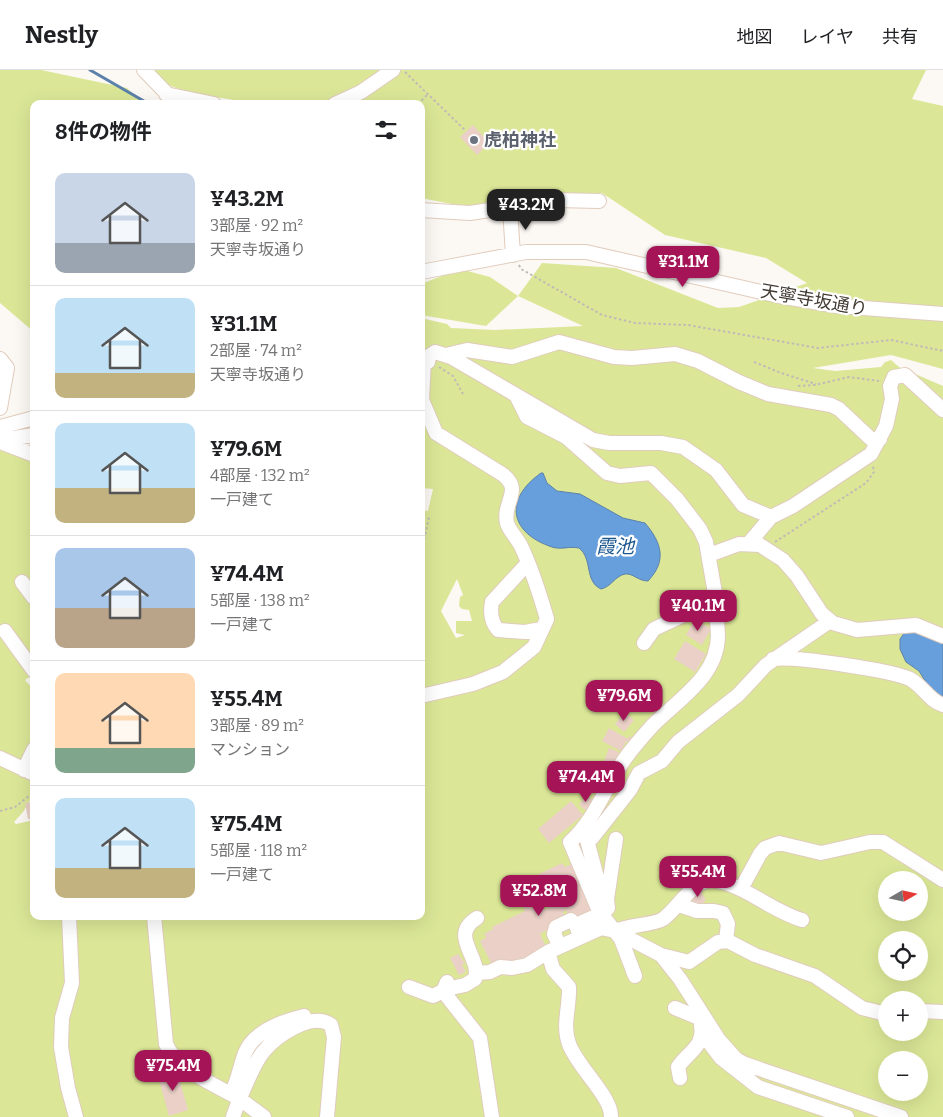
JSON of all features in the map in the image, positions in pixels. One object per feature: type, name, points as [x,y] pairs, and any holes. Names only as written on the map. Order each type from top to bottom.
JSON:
[{"type":"street","points":[[144,70],[174,100]]},
{"type":"street","points":[[352,100],[393,70]]},
{"type":"street","points":[[166,94],[195,100]]},
{"type":"street","points":[[425,210],[470,214],[556,200],[598,201]]},
{"type":"street","points":[[510,208],[513,255]]},
{"type":"street","name":"天寧寺坂通り","points":[[425,271],[548,250],[586,252],[779,296],[837,306],[943,314]]},
{"type":"street","points":[[446,355],[467,350],[512,357],[559,342],[614,357],[632,358],[676,354],[698,361],[739,382],[768,394],[831,405],[871,439],[880,439]]},
{"type":"street","points":[[425,359],[433,352],[446,355],[593,440],[609,443],[661,443],[683,446],[716,470],[743,505],[771,517]]},
{"type":"street","points":[[0,359],[6,368],[0,408]]},
{"type":"street","points":[[749,543],[771,517],[794,506],[871,454],[880,439],[891,409],[890,384],[894,377],[905,374],[943,410]]},
{"type":"street","points":[[516,395],[527,417],[566,438],[608,473],[620,476],[647,472],[654,475],[694,520],[706,542],[709,555],[716,603],[718,646],[708,671],[635,745],[584,836]]},
{"type":"street","points":[[425,408],[432,427],[440,437],[462,448],[511,482],[513,490],[507,509],[508,525],[520,545],[547,619],[534,647],[504,672],[473,684],[425,695]]},
{"type":"street","points":[[0,427],[30,419]]},
{"type":"street","points":[[0,441],[30,436]]},
{"type":"street","points":[[0,441],[30,453]]},
{"type":"street","points":[[709,555],[733,545],[749,543],[766,548],[783,560],[797,576],[818,609],[830,621],[844,628],[857,630],[916,625],[943,636]]},
{"type":"street","points":[[527,564],[492,602],[493,625],[498,630],[514,632],[541,629]]},
{"type":"street","points":[[22,582],[30,593]]},
{"type":"street","points":[[644,643],[654,629],[705,605],[716,603]]},
{"type":"street","points":[[634,976],[628,955],[604,912],[570,842],[584,836],[592,838],[630,790],[639,773],[662,761],[678,742],[738,695],[773,660],[830,621]]},
{"type":"street","points":[[5,631],[30,665]]},
{"type":"street","points":[[773,660],[801,659],[908,678],[943,705]]},
{"type":"street","points":[[0,758],[29,772]]},
{"type":"street","points":[[604,912],[616,839]]},
{"type":"street","points":[[741,889],[760,854],[765,848],[779,843],[821,853],[870,842],[883,842],[943,880]]},
{"type":"street","points":[[615,930],[630,925],[660,921],[703,881],[717,880],[741,889],[782,912],[802,920]]},
{"type":"street","points":[[679,905],[697,911],[714,910],[724,914],[728,924],[726,940]]},
{"type":"street","points":[[604,912],[556,927],[553,969],[569,986],[565,1027],[569,1045],[582,1070],[608,1101],[611,1107],[611,1117]]},
{"type":"street","points":[[477,918],[467,927],[465,939],[477,973]]},
{"type":"street","points":[[580,919],[576,925],[580,937]]},
{"type":"street","points":[[69,920],[72,983],[62,1018],[61,1047],[68,1088],[76,1117]]},
{"type":"street","points":[[154,920],[165,1033],[169,1051],[206,1081],[236,1097],[264,1117]]},
{"type":"street","points":[[477,973],[490,972],[500,967],[512,968],[527,965],[554,949],[602,928],[615,930],[660,955],[689,962],[710,946],[726,940],[755,955],[815,976],[854,1004],[868,1012],[878,1013]]},
{"type":"street","points":[[660,955],[680,979],[700,1016],[728,1051],[745,1064],[902,1117]]},
{"type":"street","points":[[409,987],[433,996],[442,995],[451,988],[471,982],[477,973]]},
{"type":"street","points":[[442,995],[449,980]]},
{"type":"street","points":[[442,995],[480,1038],[492,1117]]},
{"type":"street","points":[[675,1008],[700,1016]]},
{"type":"street","points":[[928,1011],[943,1012]]},
{"type":"street","points":[[233,1117],[246,1051],[256,1038],[269,1029],[288,1021],[330,1013]]},
{"type":"street","points":[[700,1016],[702,1033],[721,1058],[758,1087],[847,1117]]},
{"type":"street","points":[[236,1097],[264,1050],[304,1022],[326,1021],[330,1025],[334,1037],[327,1117]]},
{"type":"street","points":[[680,1078],[677,1071],[678,1067],[694,1051],[702,1033]]},
{"type":"path","points":[[403,70],[466,131]]},
{"type":"path","points":[[422,100],[428,94]]},
{"type":"path","points":[[513,255],[521,269],[574,301],[611,318],[635,323],[688,325],[818,348],[891,340],[943,351]]},
{"type":"path","points":[[425,360],[450,372],[456,379],[463,394]]},
{"type":"path","points":[[754,362],[817,384]]},
{"type":"path","points":[[798,386],[854,377],[890,384]]},
{"type":"path","points":[[766,548],[866,483],[874,472],[871,454]]},
{"type":"path","points":[[425,536],[429,517]]},
{"type":"path","points":[[0,811],[15,807],[30,795]]},
{"type":"green space","points":[[0,70],[41,70],[127,88],[140,100],[30,100],[30,329],[0,303]]},
{"type":"green space","points":[[154,70],[926,70],[912,99],[943,106],[943,369],[891,355],[813,368],[835,371],[881,367],[885,362],[891,360],[899,367],[943,386],[943,1117],[0,1117],[0,447],[30,458],[30,677],[25,680],[30,686],[30,801],[14,822],[16,824],[30,821],[30,920],[425,920],[425,511],[428,511],[433,489],[425,488],[425,319],[447,324],[451,328],[495,330],[583,326],[518,296],[542,263],[616,268],[718,308],[739,307],[807,283],[766,258],[665,235],[602,193],[467,207],[425,199],[425,100],[234,100],[191,93],[168,85]],"holes":[[[457,579],[463,595],[460,597],[459,606],[462,609],[469,610],[472,621],[456,621],[456,633],[465,635],[456,638],[441,611]]]},
{"type":"green space","points":[[460,269],[490,277],[518,296],[486,326],[425,316],[425,282]]},
{"type":"water","name":"霞池","points":[[543,473],[547,483],[557,491],[580,494],[623,518],[645,523],[651,530],[660,552],[658,566],[648,581],[625,574],[601,589],[592,581],[586,558],[579,548],[552,547],[538,541],[527,533],[520,525],[516,515],[517,505],[521,494],[529,483]]},
{"type":"water","points":[[912,630],[943,640],[943,701],[929,687],[919,671],[906,662],[900,649],[900,639],[905,632]]},
{"type":"building","points":[[473,125],[489,143],[477,155],[460,137]]},
{"type":"building","points":[[695,619],[711,629],[702,645],[686,635]]},
{"type":"building","points":[[685,641],[706,654],[695,672],[674,659]]},
{"type":"building","points":[[625,712],[634,720],[624,732],[615,724]]},
{"type":"building","points":[[609,728],[628,739],[629,736],[633,739],[630,744],[626,741],[621,751],[602,741]]},
{"type":"building","points":[[609,748],[619,752],[610,774],[601,770]]},
{"type":"building","points":[[586,795],[594,801],[587,811],[579,805]]},
{"type":"building","points":[[571,801],[583,815],[549,843],[538,829]]},
{"type":"building","points":[[30,802],[30,819],[28,819],[25,803]]},
{"type":"building","points":[[562,863],[565,867],[572,864],[596,912],[572,923],[566,910],[563,912],[566,919],[540,934],[546,947],[509,965],[507,960],[493,967],[480,941],[486,938],[484,934],[493,929],[492,927],[525,911],[522,904],[528,901],[532,909],[542,904],[545,910],[550,907],[535,876]]},
{"type":"building","points":[[699,888],[706,900],[698,907],[689,897]]},
{"type":"building","points":[[458,954],[465,963],[462,965],[466,972],[459,975],[450,958]]},
{"type":"building","points":[[171,1065],[174,1075],[178,1074],[188,1110],[169,1116],[159,1080],[163,1078],[160,1068]]},
{"type":"waterway","points":[[90,70],[142,100]]},
{"type":"place","name":"虎柏神社","points":[[474,140]]}]
